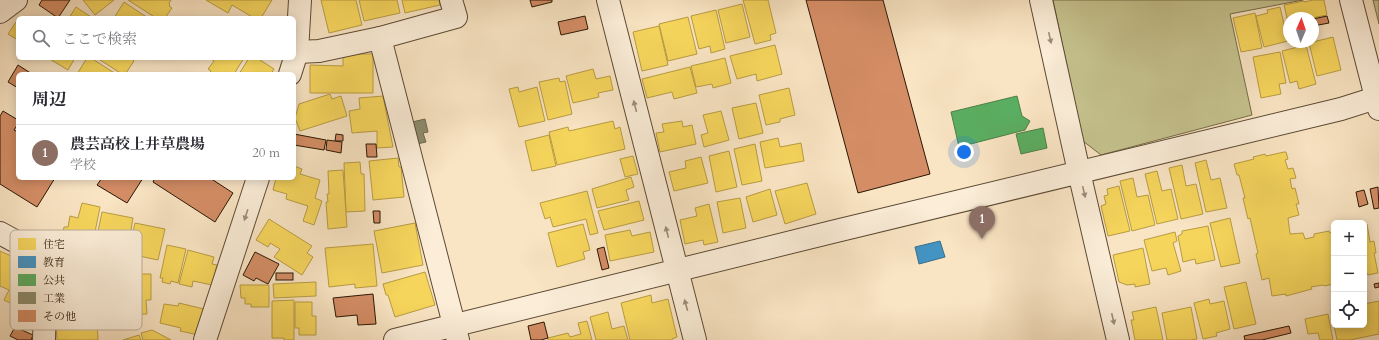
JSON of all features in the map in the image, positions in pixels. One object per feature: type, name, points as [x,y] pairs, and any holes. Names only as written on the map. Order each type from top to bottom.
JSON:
[{"type":"street","points":[[0,12],[16,0]]},
{"type":"street","points":[[296,55],[300,0]]},
{"type":"street","points":[[297,52],[319,51],[380,38],[456,17],[451,0]]},
{"type":"street","points":[[608,0],[695,340]]},
{"type":"street","points":[[1041,0],[1118,340]]},
{"type":"street","points":[[395,340],[457,333],[677,270],[1378,101],[1351,0]]},
{"type":"street","points":[[380,38],[457,333]]},
{"type":"street","points":[[291,72],[294,60]]},
{"type":"street","points":[[205,340],[257,180]]},
{"type":"street","points":[[0,233],[10,238]]},
{"type":"street","points":[[44,330],[44,340]]},
{"type":"shaded area","points":[[1053,0],[1303,0],[1230,14],[1252,115],[1101,155],[1083,141]]},
{"type":"shaded area","points":[[1373,0],[1379,0],[1379,24]]},
{"type":"building: 住宅","points":[[83,0],[114,0],[95,15]]},
{"type":"building: 住宅","points":[[128,0],[171,0],[169,6],[172,8],[166,16],[153,16]]},
{"type":"building: 住宅","points":[[206,0],[272,0],[262,16],[251,16],[232,5],[228,13]]},
{"type":"building: 住宅","points":[[321,0],[356,0],[362,25],[329,33]]},
{"type":"building: 住宅","points":[[359,0],[397,0],[400,13],[364,21]]},
{"type":"building: 住宅","points":[[402,0],[439,0],[440,5],[405,13]]},
{"type":"building: 住宅","points":[[743,0],[768,0],[776,33],[770,35],[771,40],[755,44]]},
{"type":"building: 住宅","points":[[1324,0],[1327,15],[1319,17],[1319,12],[1286,12],[1284,5]]},
{"type":"building: 住宅","points":[[124,2],[145,16],[115,16]]},
{"type":"building: 住宅","points":[[742,4],[750,37],[726,43],[718,10]]},
{"type":"building: 住宅","points":[[76,7],[90,16],[70,16]]},
{"type":"building: 住宅","points":[[1280,7],[1283,20],[1283,42],[1264,47],[1256,16],[1268,13],[1267,10]]},
{"type":"building: 住宅","points":[[716,10],[725,49],[711,53],[710,46],[699,49],[691,16]]},
{"type":"building: 住宅","points":[[1255,13],[1262,48],[1241,52],[1233,18]]},
{"type":"building: 住宅","points":[[688,17],[697,54],[668,61],[659,24]]},
{"type":"building: 住宅","points":[[16,22],[16,39],[8,34]]},
{"type":"building: 住宅","points":[[659,26],[668,65],[642,71],[633,32]]},
{"type":"building: 住宅","points":[[1333,37],[1341,70],[1317,76],[1310,48],[1319,48],[1319,40]]},
{"type":"building: 住宅","points":[[775,45],[782,74],[757,81],[756,74],[737,79],[730,56]]},
{"type":"building: 住宅","points":[[1294,48],[1307,48],[1316,84],[1299,89],[1297,81],[1290,83],[1282,51]]},
{"type":"building: 住宅","points":[[1280,52],[1286,83],[1279,84],[1281,94],[1261,98],[1253,57]]},
{"type":"building: 住宅","points":[[343,54],[373,54],[373,93],[310,93],[310,65],[343,66]]},
{"type":"building: 住宅","points":[[725,58],[731,83],[713,88],[712,84],[696,87],[691,66]]},
{"type":"building: 住宅","points":[[51,60],[74,60],[68,70]]},
{"type":"building: 住宅","points":[[86,60],[94,60],[113,72],[78,72]]},
{"type":"building: 住宅","points":[[100,60],[134,61],[127,72],[119,72]]},
{"type":"building: 住宅","points":[[213,60],[243,60],[235,72],[210,72],[208,69],[214,61]]},
{"type":"building: 住宅","points":[[248,60],[260,60],[274,69],[272,72],[240,72]]},
{"type":"building: 住宅","points":[[690,67],[697,93],[674,99],[672,92],[647,98],[642,79]]},
{"type":"building: 住宅","points":[[593,69],[596,79],[610,76],[613,90],[598,93],[599,97],[573,103],[566,76]]},
{"type":"building: 住宅","points":[[559,78],[560,82],[565,81],[572,114],[548,120],[539,82]]},
{"type":"building: 住宅","points":[[518,87],[519,92],[537,87],[545,121],[519,127],[509,89]]},
{"type":"building: 住宅","points":[[789,88],[795,115],[780,119],[780,122],[766,125],[759,95]]},
{"type":"building: 住宅","points":[[330,94],[332,99],[341,96],[347,116],[300,131],[296,121],[299,104]]},
{"type":"building: 住宅","points":[[383,96],[393,147],[377,148],[377,131],[352,133],[349,111],[360,109],[359,98]]},
{"type":"building: 住宅","points":[[756,103],[763,133],[739,139],[732,108]]},
{"type":"building: 住宅","points":[[721,111],[729,140],[704,147],[701,135],[708,133],[703,115]]},
{"type":"building: 住宅","points":[[613,121],[615,129],[620,127],[625,149],[557,165],[549,132],[568,127],[569,131]]},
{"type":"building: 住宅","points":[[682,121],[683,127],[692,125],[696,144],[660,152],[656,133],[664,132],[662,124]]},
{"type":"building: 住宅","points":[[549,135],[556,166],[532,171],[525,141]]},
{"type":"building: 住宅","points":[[778,138],[780,147],[801,143],[804,161],[765,168],[760,142]]},
{"type":"building: 住宅","points":[[755,144],[762,181],[742,185],[734,149]]},
{"type":"building: 住宅","points":[[729,151],[737,187],[716,192],[709,156]]},
{"type":"building: 住宅","points":[[1286,152],[1288,159],[1285,160],[1288,169],[1293,168],[1296,178],[1290,179],[1292,189],[1295,188],[1299,204],[1296,204],[1299,215],[1288,218],[1290,234],[1303,233],[1305,239],[1314,237],[1314,234],[1329,231],[1331,233],[1331,285],[1311,287],[1312,289],[1286,296],[1286,294],[1272,296],[1269,278],[1262,280],[1256,254],[1258,253],[1250,218],[1248,219],[1243,198],[1245,198],[1239,175],[1237,175],[1234,164],[1254,159],[1253,157],[1265,154],[1266,156]]},
{"type":"building: 住宅","points":[[633,156],[638,174],[625,177],[620,159]]},
{"type":"building: 住宅","points":[[701,157],[708,183],[674,191],[669,172],[686,168],[685,161]]},
{"type":"building: 住宅","points":[[398,158],[399,167],[401,167],[404,197],[373,200],[369,161]]},
{"type":"building: 住宅","points":[[1206,160],[1211,180],[1220,178],[1227,208],[1206,212],[1195,163]]},
{"type":"building: 住宅","points":[[360,162],[361,174],[364,174],[365,211],[346,212],[344,163]]},
{"type":"building: 住宅","points":[[1182,165],[1186,186],[1196,184],[1203,214],[1181,219],[1169,168]]},
{"type":"building: 住宅","points":[[296,167],[302,169],[300,174],[320,180],[315,198],[322,201],[314,225],[303,221],[308,206],[286,199],[287,194],[273,190],[276,180],[296,180]]},
{"type":"building: 住宅","points":[[343,170],[347,227],[328,229],[326,202],[328,202],[327,194],[329,194],[328,171]]},
{"type":"building: 住宅","points":[[1157,171],[1162,191],[1171,189],[1178,219],[1157,224],[1145,174]]},
{"type":"building: 住宅","points":[[631,177],[634,187],[626,190],[629,200],[597,208],[592,189]]},
{"type":"building: 住宅","points":[[1133,178],[1137,197],[1148,195],[1155,225],[1132,231],[1120,181]]},
{"type":"building: 住宅","points":[[807,183],[816,214],[785,224],[775,191]]},
{"type":"building: 住宅","points":[[1119,186],[1130,231],[1108,236],[1101,206],[1106,204],[1104,196],[1108,195],[1107,189]]},
{"type":"building: 住宅","points":[[770,189],[777,215],[753,222],[746,197]]},
{"type":"building: 住宅","points":[[587,191],[598,233],[590,235],[586,219],[553,227],[550,217],[545,219],[540,203]]},
{"type":"building: 住宅","points":[[740,198],[746,228],[723,233],[717,202]]},
{"type":"building: 住宅","points":[[639,201],[644,220],[604,230],[598,211]]},
{"type":"building: 住宅","points":[[82,203],[100,207],[95,230],[63,230],[64,227],[68,227],[70,216],[78,218]]},
{"type":"building: 住宅","points":[[709,204],[718,242],[704,245],[703,240],[685,244],[680,220],[697,216],[695,208]]},
{"type":"building: 住宅","points":[[102,212],[133,218],[131,230],[98,230]]},
{"type":"building: 住宅","points":[[1230,218],[1240,263],[1221,267],[1210,223]]},
{"type":"building: 住宅","points":[[269,219],[312,246],[307,253],[313,257],[302,275],[274,257],[280,249],[270,243],[268,247],[256,240]]},
{"type":"building: 住宅","points":[[135,223],[165,229],[158,260],[142,257],[142,230],[133,230]]},
{"type":"building: 住宅","points":[[415,223],[423,265],[382,273],[374,231]]},
{"type":"building: 住宅","points":[[583,224],[590,250],[583,252],[585,259],[557,267],[548,233]]},
{"type":"building: 住宅","points":[[1367,224],[1370,242],[1374,241],[1376,253],[1374,253],[1378,273],[1368,275]]},
{"type":"building: 住宅","points":[[1208,226],[1215,260],[1196,264],[1195,259],[1183,262],[1178,236],[1182,234],[1182,231]]},
{"type":"building: 住宅","points":[[630,230],[632,236],[650,232],[654,252],[610,261],[605,235]]},
{"type":"building: 住宅","points":[[1175,232],[1177,241],[1173,243],[1181,271],[1168,275],[1166,268],[1152,271],[1144,240]]},
{"type":"building: 住宅","points":[[373,244],[377,286],[355,288],[355,284],[329,287],[325,248]]},
{"type":"building: 住宅","points":[[167,245],[186,249],[178,283],[171,281],[170,284],[162,282],[163,278],[160,278]]},
{"type":"building: 住宅","points":[[1143,248],[1150,284],[1135,287],[1135,284],[1127,285],[1119,282],[1113,255]]},
{"type":"building: 住宅","points":[[188,250],[214,257],[212,264],[217,265],[212,285],[193,281],[192,287],[179,284]]},
{"type":"building: 住宅","points":[[0,251],[10,256],[10,303],[4,300],[9,290],[0,286]]},
{"type":"building: 住宅","points":[[425,272],[435,305],[395,317],[383,284]]},
{"type":"building: 住宅","points":[[142,274],[151,274],[151,300],[146,300],[147,314],[142,314]]},
{"type":"building: 住宅","points":[[316,282],[316,296],[274,298],[273,284]]},
{"type":"building: 住宅","points":[[1246,282],[1256,324],[1234,329],[1224,287]]},
{"type":"building: 住宅","points":[[240,285],[269,285],[269,307],[251,307],[251,304],[245,304],[245,298],[241,298]]},
{"type":"building: 住宅","points":[[651,295],[652,303],[668,299],[677,337],[672,340],[630,340],[621,303]]},
{"type":"building: 住宅","points":[[1209,299],[1210,304],[1224,301],[1230,329],[1216,333],[1217,336],[1203,339],[1194,303]]},
{"type":"building: 住宅","points":[[294,300],[294,340],[272,338],[272,301]]},
{"type":"building: 住宅","points":[[1379,301],[1379,334],[1350,340],[1337,340],[1335,328],[1367,328],[1367,303]]},
{"type":"building: 住宅","points":[[295,302],[312,302],[312,316],[316,316],[316,335],[299,335],[299,328],[295,328]]},
{"type":"building: 住宅","points":[[179,303],[204,309],[199,335],[180,331],[181,328],[160,323],[164,304],[178,306]]},
{"type":"building: 住宅","points":[[1156,307],[1163,340],[1135,340],[1131,320],[1134,320],[1132,312]]},
{"type":"building: 住宅","points":[[1191,307],[1197,339],[1167,340],[1162,313]]},
{"type":"building: 住宅","points":[[608,312],[612,329],[624,326],[628,340],[596,340],[590,317]]},
{"type":"building: 住宅","points":[[1328,314],[1333,340],[1320,340],[1318,333],[1308,334],[1305,319]]},
{"type":"building: 住宅","points":[[587,321],[592,340],[548,340],[548,338],[568,333],[570,337],[581,334],[578,323]]},
{"type":"building: 住宅","points":[[57,330],[98,330],[98,340],[57,340]]},
{"type":"building: 住宅","points":[[152,330],[171,340],[143,340],[141,333]]},
{"type":"building: 住宅","points":[[139,335],[141,340],[123,340]]},
{"type":"building: 教育","points":[[940,241],[945,257],[919,264],[915,247]]},
{"type":"building: 公共","points":[[1017,96],[1022,116],[1030,121],[1025,130],[959,147],[951,112]]},
{"type":"building: 公共","points":[[1043,128],[1047,148],[1021,154],[1016,134]]},
{"type":"building: 工業","points":[[425,119],[428,132],[423,133],[426,142],[417,144],[412,122]]},
{"type":"building: その他","points":[[42,0],[70,0],[59,16],[55,16],[39,5]]},
{"type":"building: その他","points":[[530,0],[552,0],[552,2],[532,7]]},
{"type":"building: その他","points":[[806,0],[883,0],[930,174],[858,193]]},
{"type":"building: その他","points":[[585,16],[588,29],[561,35],[558,22]]},
{"type":"building: その他","points":[[1327,16],[1329,23],[1319,25],[1319,18]]},
{"type":"building: その他","points":[[18,65],[29,72],[16,72],[16,87],[8,82]]},
{"type":"building: その他","points":[[3,111],[16,119],[16,127],[14,130],[16,131],[16,180],[54,180],[37,207],[0,184],[0,116]]},
{"type":"building: その他","points":[[296,134],[326,140],[324,150],[296,145]]},
{"type":"building: その他","points":[[336,134],[343,135],[343,141],[335,141]]},
{"type":"building: その他","points":[[327,140],[342,142],[341,153],[326,150]]},
{"type":"building: その他","points":[[366,144],[376,144],[377,157],[367,157]]},
{"type":"building: その他","points":[[101,180],[142,180],[127,203],[97,185]]},
{"type":"building: その他","points":[[154,180],[213,180],[233,193],[215,222],[153,182]]},
{"type":"building: その他","points":[[1378,187],[1379,208],[1374,209],[1370,189]]},
{"type":"building: その他","points":[[1364,190],[1368,204],[1359,207],[1356,192]]},
{"type":"building: その他","points":[[373,211],[380,211],[380,223],[374,223]]},
{"type":"building: その他","points":[[604,247],[609,268],[602,270],[597,249]]},
{"type":"building: その他","points":[[255,252],[279,264],[268,284],[256,278],[254,281],[243,275]]},
{"type":"building: その他","points":[[276,273],[293,273],[293,280],[276,280]]},
{"type":"building: その他","points":[[1379,283],[1379,287],[1375,288],[1374,284]]},
{"type":"building: その他","points":[[373,294],[376,324],[358,325],[357,315],[336,317],[333,298]]},
{"type":"building: その他","points":[[544,322],[548,338],[531,340],[528,326]]},
{"type":"building: その他","points":[[1289,326],[1291,333],[1262,340],[1245,340],[1244,336]]},
{"type":"building: その他","points":[[13,330],[22,330],[33,335],[31,340],[18,340],[10,336]]},
{"type":"place","name":"農芸高校上井草農場","points":[[982,239]]}]
